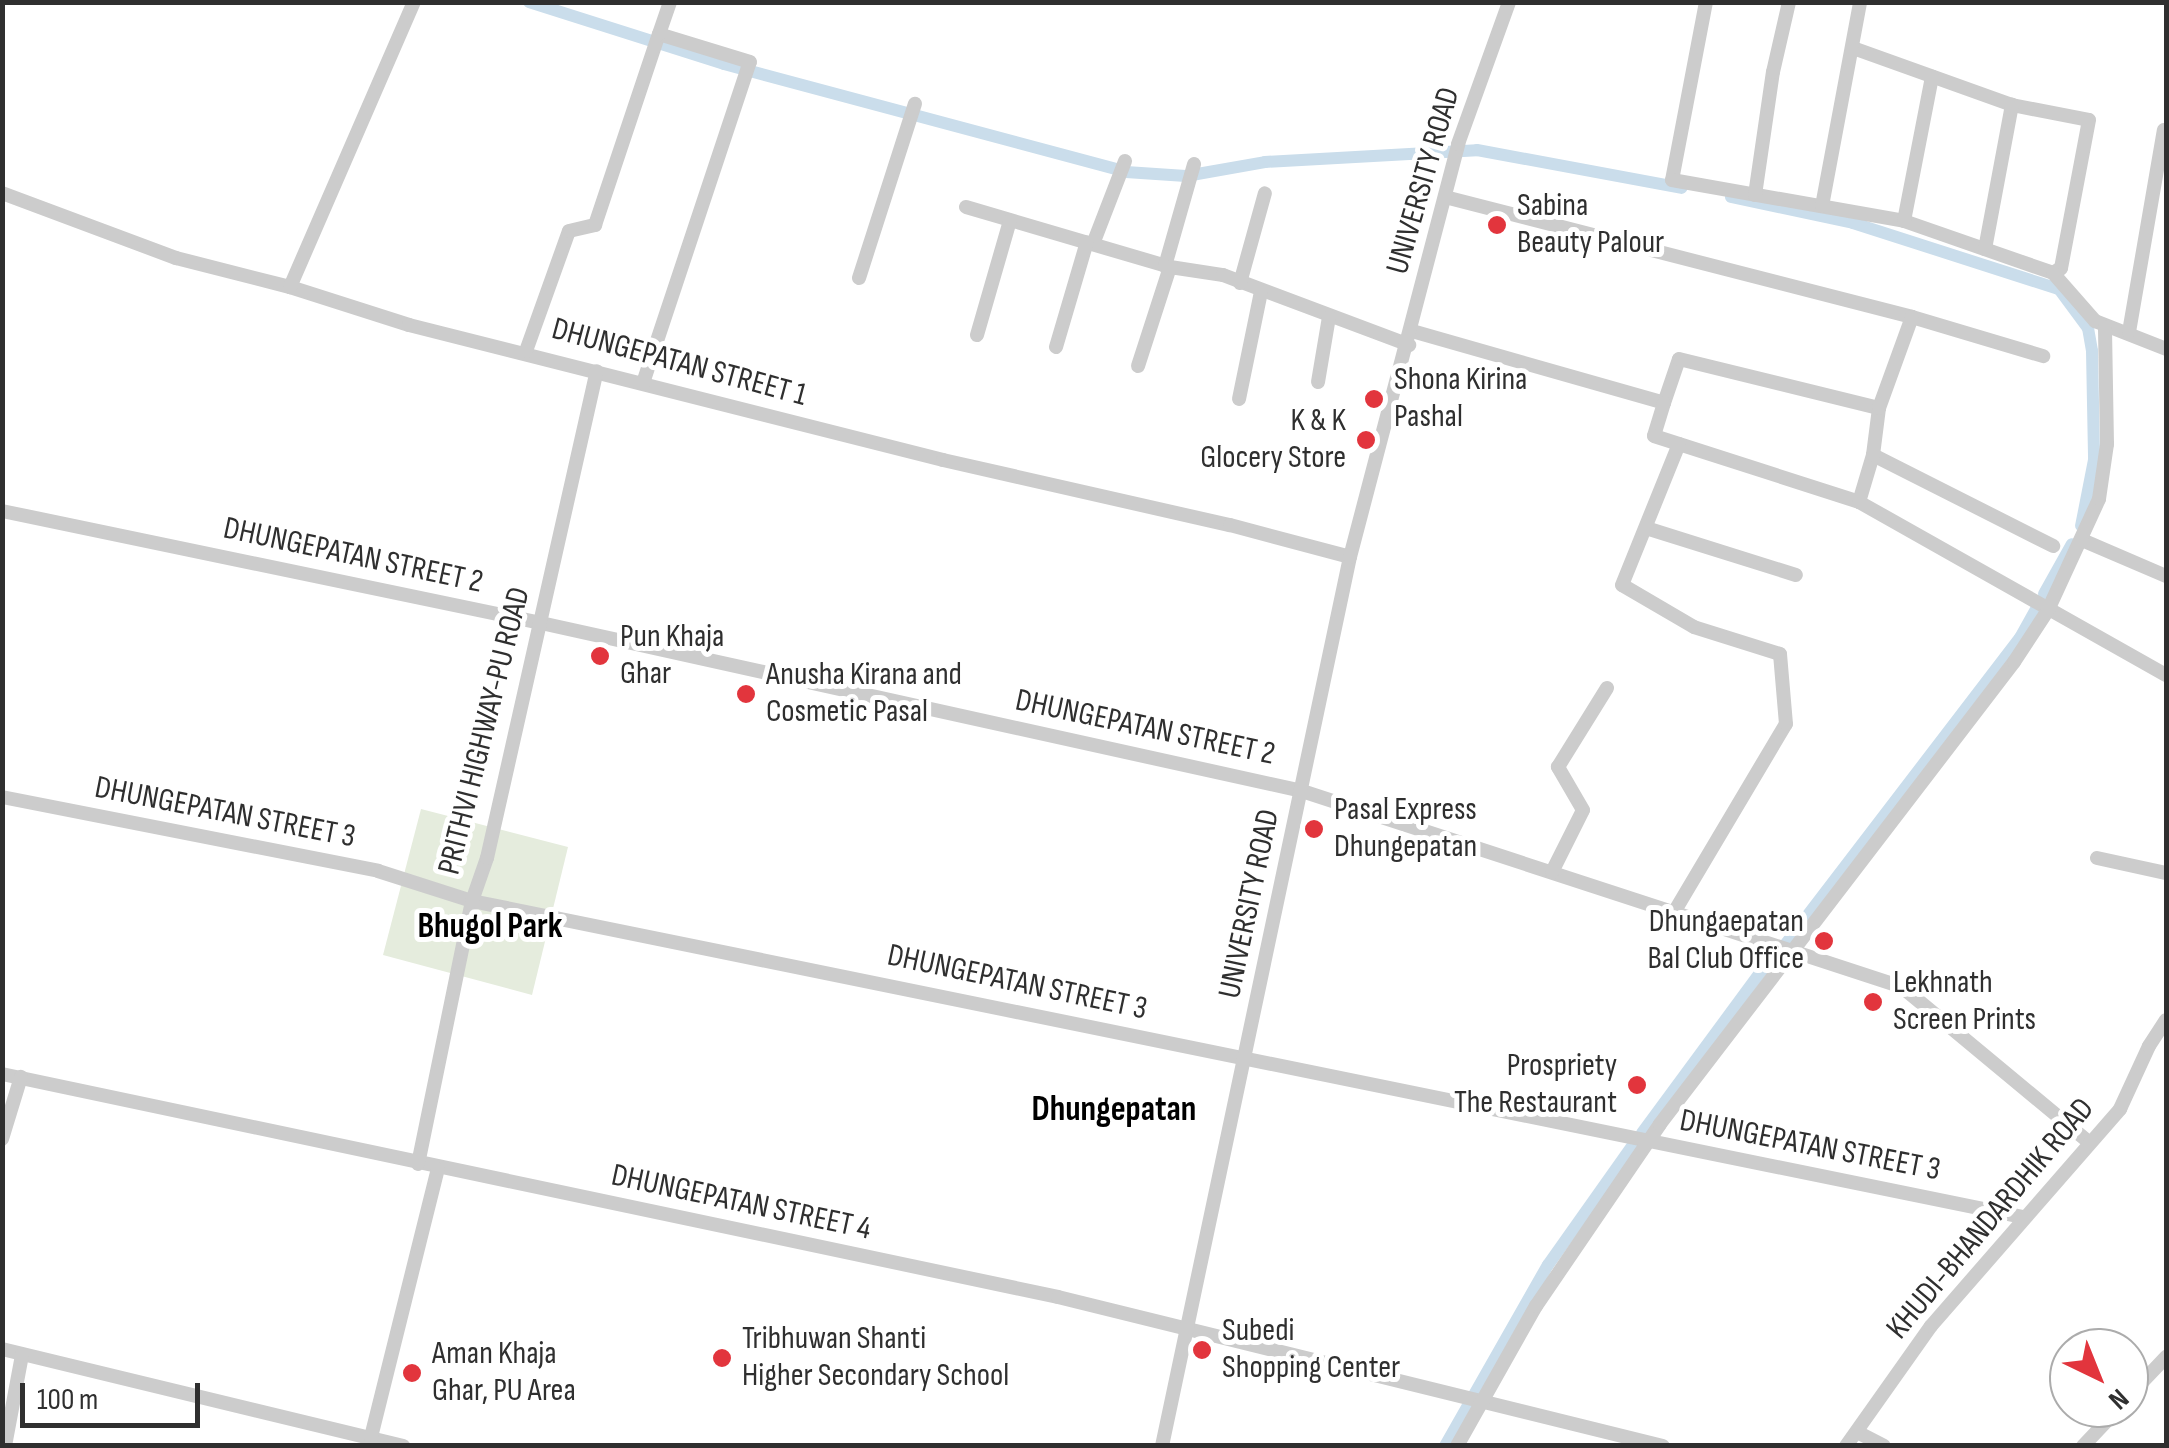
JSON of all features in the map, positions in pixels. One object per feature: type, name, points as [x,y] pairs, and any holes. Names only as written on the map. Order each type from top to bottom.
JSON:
[{"type":"street","points":[[290,286],[414,2]]},
{"type":"street","points":[[526,351],[569,231],[595,225],[670,2]]},
{"type":"street","name":"UNIVERSITY ROAD","points":[[1162,1446],[1350,557],[1401,377],[1458,144],[1509,2]]},
{"type":"street","points":[[1706,2],[1672,180],[1904,221],[2053,273],[2105,327],[2129,332],[2166,349]]},
{"type":"street","points":[[1754,195],[1773,72],[1789,2]]},
{"type":"street","points":[[1822,206],[1860,2]]},
{"type":"street","points":[[644,383],[750,62],[659,34]]},
{"type":"street","points":[[1853,48],[2012,105],[2089,120],[2060,268],[2053,273]]},
{"type":"street","points":[[1904,221],[1932,77]]},
{"type":"street","points":[[859,278],[915,104]]},
{"type":"street","points":[[1985,249],[2012,105]]},
{"type":"street","points":[[2129,332],[2164,130]]},
{"type":"street","points":[[1056,347],[1090,243],[1125,161]]},
{"type":"street","points":[[1138,366],[1194,164]]},
{"type":"street","name":"DHUNGEPATAN STREET 1","points":[[2,193],[176,258],[290,286],[409,325],[1350,557]]},
{"type":"street","points":[[1240,283],[1265,193]]},
{"type":"street","points":[[1446,197],[1912,317],[2043,356]]},
{"type":"street","points":[[966,207],[1167,266],[1240,283],[1329,317],[1664,403]]},
{"type":"street","points":[[977,335],[1010,221]]},
{"type":"street","points":[[1239,399],[1261,292]]},
{"type":"street","points":[[1318,382],[1329,317]]},
{"type":"street","points":[[1859,502],[1873,455],[1879,408],[1912,317]]},
{"type":"street","points":[[1457,1446],[1475,1398],[1648,1141],[2003,676],[2050,606],[2099,499],[2107,444],[2105,327]]},
{"type":"street","points":[[1879,408],[1679,359],[1654,436],[1859,502],[2050,606],[2166,675]]},
{"type":"street","name":"PRITHVI HIGHWAY-PU ROAD","points":[[418,1164],[472,900],[486,858],[597,371]]},
{"type":"street","points":[[1672,914],[1786,724],[1780,654],[1694,626],[1622,585],[1679,444]]},
{"type":"street","points":[[1873,455],[2053,546]]},
{"type":"street","name":"DHUNGEPATAN STREET 2","points":[[2,511],[541,623],[1302,791],[1902,987],[2090,1143]]},
{"type":"street","points":[[1646,528],[1796,576]]},
{"type":"street","points":[[2082,540],[2166,576]]},
{"type":"street","points":[[1552,872],[1583,810],[1558,766],[1606,688]]},
{"type":"street","name":"DHUNGEPATAN STREET 3","points":[[2,797],[378,871],[472,900],[2022,1217]]},
{"type":"street","points":[[2097,858],[2166,874]]},
{"type":"street","name":"KHUDI-BHANDARDHIK ROAD","points":[[1846,1446],[1931,1326],[2022,1217],[2120,1110],[2148,1046],[2166,1020]]},
{"type":"street","name":"DHUNGEPATAN STREET 4","points":[[2,1074],[1188,1328],[1662,1446]]},
{"type":"street","points":[[2,1139],[20,1077]]},
{"type":"street","points":[[372,1437],[438,1168]]},
{"type":"street","points":[[2,1349],[403,1446]]},
{"type":"street","points":[[5,1446],[22,1354]]},
{"type":"street","points":[[2082,1446],[2100,1428]]},
{"type":"street","points":[[1857,1432],[1884,1446]]},
{"type":"green space","name":"Bhugol Park","points":[[421,809],[568,847],[532,995],[383,955]]},
{"type":"waterway","points":[[529,2],[724,64],[1126,172],[1186,176],[1265,162],[1477,150],[1682,188]]},
{"type":"waterway","points":[[1731,197],[1853,223],[2059,289],[2088,328],[2092,351],[2094,460],[2081,526]]},
{"type":"waterway","points":[[2044,594],[2072,544]]},
{"type":"waterway","points":[[1785,945],[2020,638],[2039,604]]},
{"type":"waterway","points":[[1642,1133],[1768,962]]},
{"type":"waterway","points":[[1445,1446],[1548,1265],[1635,1142]]},
{"type":"place","name":"Sabina Beauty Palour","points":[[1497,225]]},
{"type":"place","name":"Shona Kirina Pashal","points":[[1374,399]]},
{"type":"place","name":"K & K Glocery Store","points":[[1366,440]]},
{"type":"place","name":"Pun Khaja Ghar","points":[[600,656]]},
{"type":"place","name":"Anusha Kirana and Cosmetic Pasal","points":[[746,694]]},
{"type":"place","name":"Pasal Express Dhungepatan","points":[[1314,829]]},
{"type":"place","name":"Dhungaepatan Bal Club Office","points":[[1824,941]]},
{"type":"place","name":"Lekhnath Screen Prints","points":[[1873,1002]]},
{"type":"place","name":"Prospriety The Restaurant","points":[[1637,1085]]},
{"type":"place","name":"Subedi Shopping Center","points":[[1202,1350]]},
{"type":"place","name":"Tribhuwan Shanti Higher Secondary School","points":[[722,1358]]},
{"type":"place","name":"Aman Khaja Ghar, PU Area","points":[[412,1373]]},
{"type":"district","name":"Bhugol Park","points":[[490,927]]},
{"type":"district","name":"Dhungepatan","points":[[1114,1110]]}]
